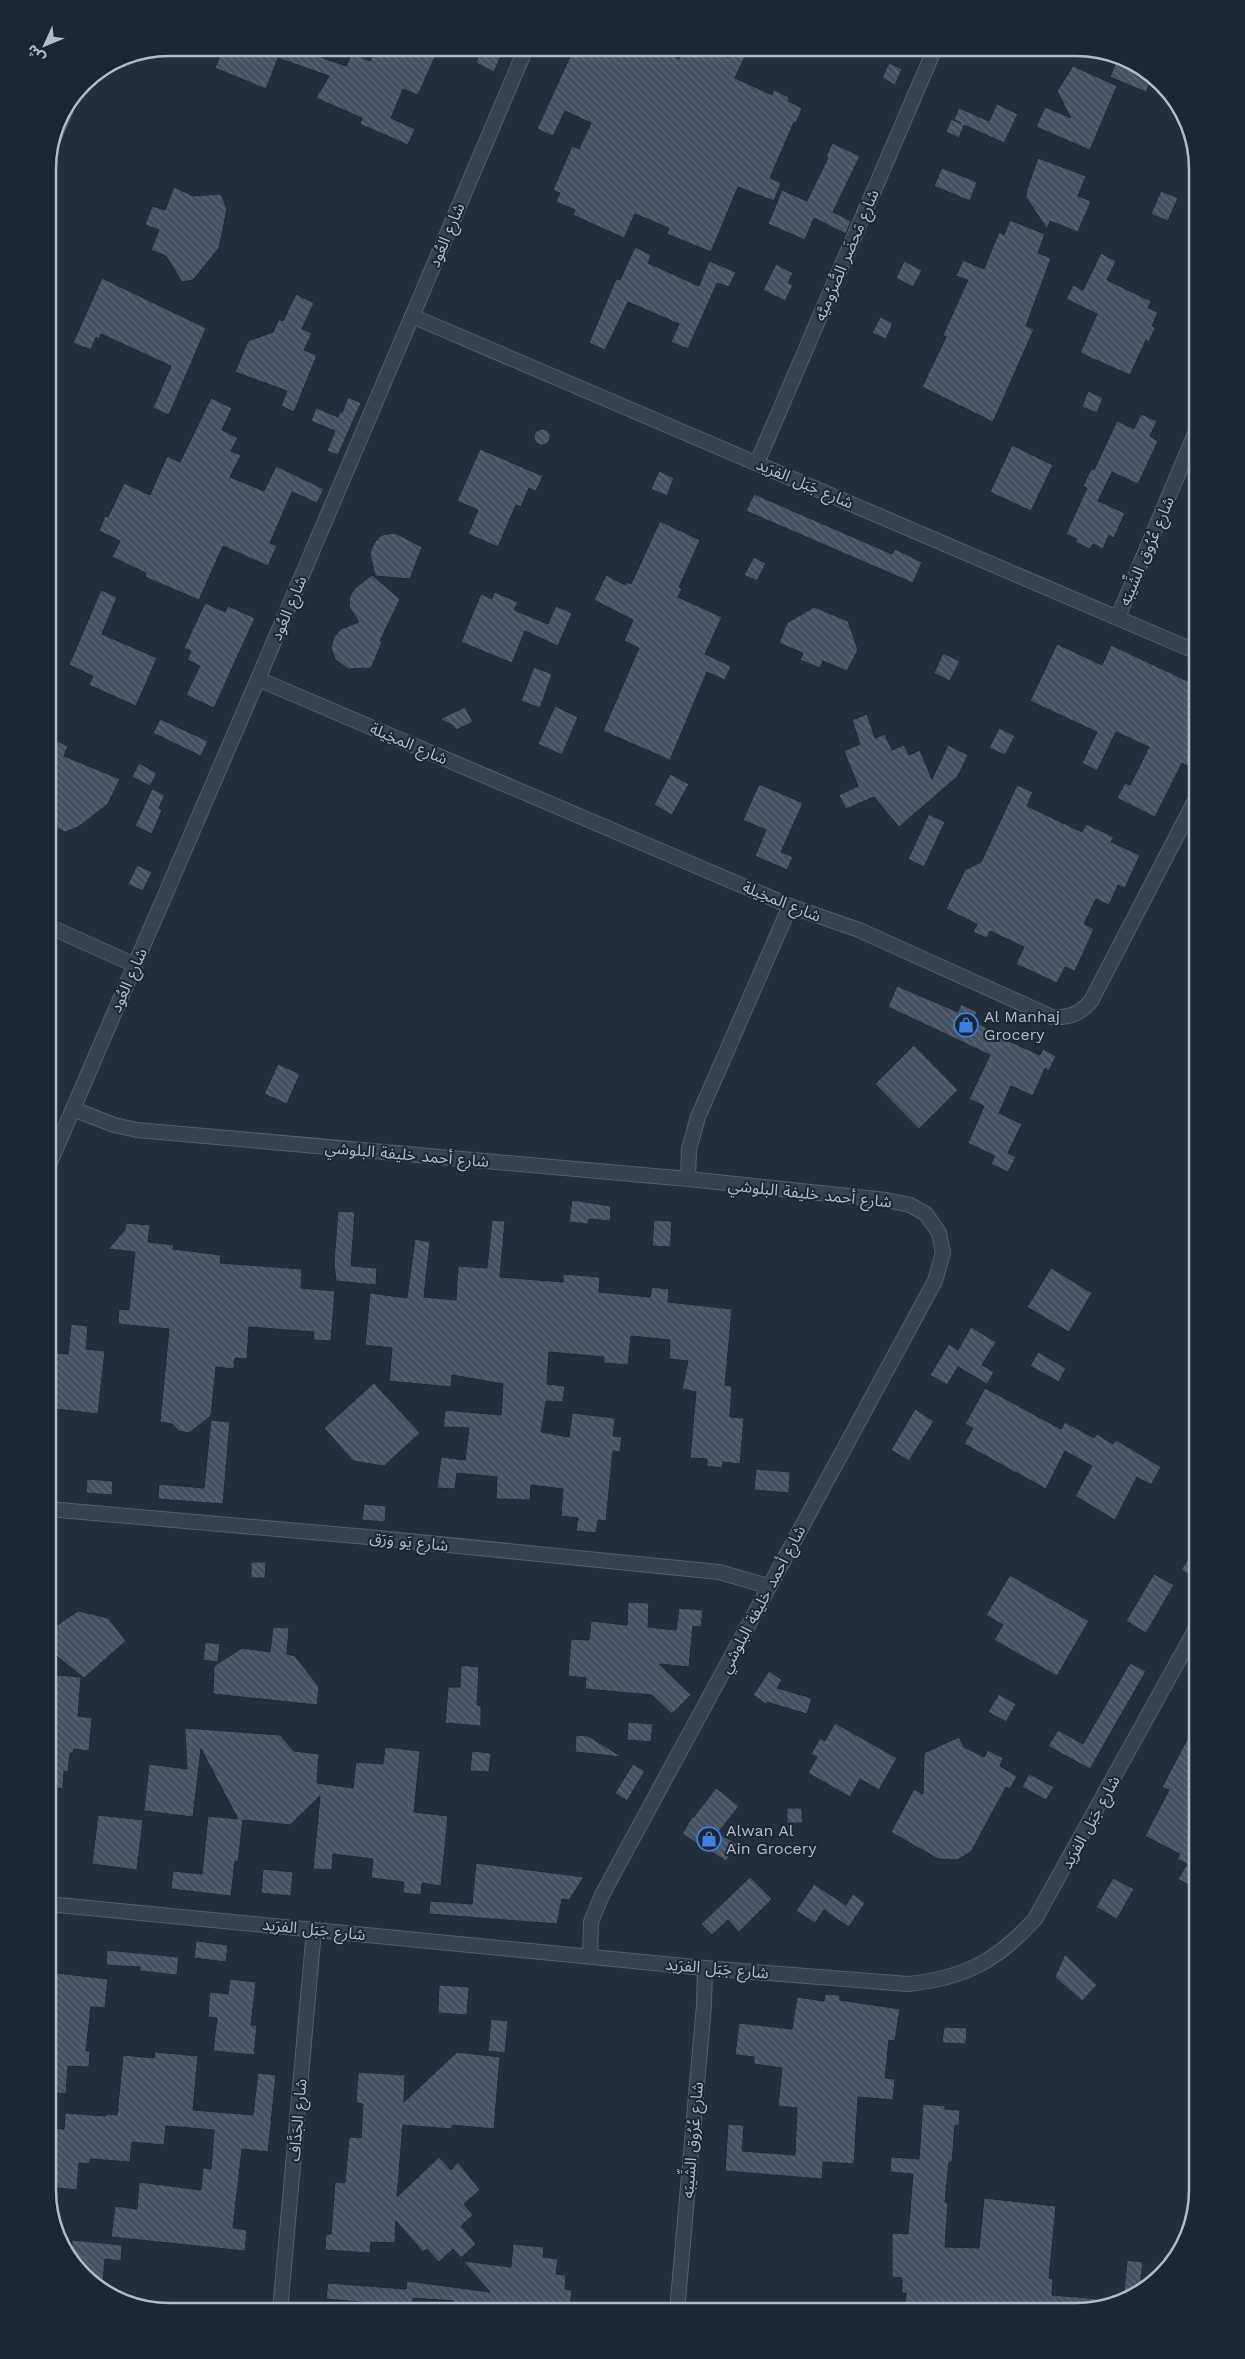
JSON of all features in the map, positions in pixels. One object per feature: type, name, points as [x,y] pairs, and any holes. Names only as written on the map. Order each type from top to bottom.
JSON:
[{"type":"street","name":"شارع العُود","points":[[56,1148],[523,56]]},
{"type":"street","name":"شارع مَحضَر الصُّرُوميَّه","points":[[757,462],[932,56]]},
{"type":"street","name":"شارع جَبَل الفرَيد","points":[[412,316],[1189,648]]},
{"type":"street","name":"شارع عُرُوق الشِّيبَه","points":[[1118,617],[1189,450]]},
{"type":"street","name":"شارع المخِيلة","points":[[258,679],[790,906],[859,930],[1052,1017],[1074,1015],[1084,1009],[1097,992],[1189,814]]},
{"type":"street","points":[[688,1179],[689,1149],[698,1117],[790,906]]},
{"type":"street","points":[[56,929],[135,964]]},
{"type":"street","name":"شارع أحمد خليفة البلوشي","points":[[73,1109],[114,1125],[137,1130],[688,1179],[879,1199],[910,1204],[926,1214],[939,1233],[943,1254],[935,1281],[602,1895],[591,1922],[590,1955]]},
{"type":"street","name":"شارع يَو وَرَق","points":[[56,1510],[368,1537],[718,1572],[768,1586]]},
{"type":"street","name":"شارع جَبَل الفرَيد","points":[[56,1905],[590,1955],[705,1968],[908,1984],[947,1978],[966,1972],[992,1959],[1016,1941],[1035,1919],[1189,1643]]},
{"type":"street","name":"شارع الجَدَّاف","points":[[281,2303],[314,1930]]},
{"type":"street","name":"شارع عُرُوق الشِّيبَه","points":[[678,2303],[704,2004],[705,1968]]},
{"type":"building","points":[[220,56],[318,56],[346,66],[351,56],[359,56],[370,61],[372,56],[435,56],[418,95],[403,89],[391,118],[415,129],[408,145],[360,124],[362,118],[316,98],[329,76],[278,58],[266,89],[215,68]]},
{"type":"building","points":[[479,56],[501,56],[494,72],[476,63]]},
{"type":"building","points":[[570,56],[672,56],[679,59],[680,56],[723,56],[728,58],[729,56],[745,56],[735,78],[772,95],[774,90],[789,97],[788,101],[802,108],[770,178],[781,183],[774,201],[738,187],[711,252],[667,234],[669,228],[635,214],[624,238],[573,215],[575,210],[556,202],[560,193],[553,190],[572,146],[579,149],[591,123],[565,111],[553,136],[537,129]]},
{"type":"building","points":[[889,63],[902,69],[895,85],[882,78]]},
{"type":"building","points":[[1115,64],[1132,71],[1150,84],[1146,92],[1110,77]]},
{"type":"building","points":[[1073,66],[1117,86],[1090,150],[1036,127],[1045,107],[1071,118],[1057,91]]},
{"type":"building","points":[[997,104],[1018,114],[1004,143],[964,125],[959,138],[946,132],[951,119],[961,123],[954,120],[959,108],[989,121]]},
{"type":"building","points":[[832,143],[860,156],[833,212],[851,221],[846,234],[814,218],[805,240],[768,224],[782,190],[807,201],[828,158],[826,157]]},
{"type":"building","points":[[1038,158],[1086,176],[1078,196],[1091,201],[1078,232],[1050,221],[1047,229],[1026,197]]},
{"type":"building","points":[[942,168],[977,182],[970,201],[934,186]]},
{"type":"building","points":[[174,187],[193,196],[221,194],[227,209],[219,248],[193,280],[182,282],[166,256],[151,250],[159,230],[145,225],[152,206],[165,210]]},
{"type":"building","points":[[1161,191],[1178,198],[1168,221],[1151,214]]},
{"type":"building","points":[[1010,220],[1045,234],[1038,253],[1051,258],[1026,326],[1034,329],[993,422],[922,387],[946,337],[943,335],[968,280],[956,276],[963,260],[984,269],[999,232],[1004,235]]},
{"type":"building","points":[[635,247],[651,255],[648,263],[699,286],[709,261],[736,272],[729,287],[717,283],[688,349],[671,342],[679,324],[628,302],[605,350],[589,343],[616,279],[620,280]]},
{"type":"building","points":[[1101,253],[1116,261],[1107,280],[1151,301],[1148,308],[1158,312],[1152,326],[1155,328],[1149,342],[1146,340],[1130,375],[1080,353],[1097,314],[1066,299],[1073,285],[1083,290]]},
{"type":"building","points":[[904,261],[922,270],[913,287],[896,278]]},
{"type":"building","points":[[776,264],[793,273],[788,283],[793,285],[785,301],[763,290]]},
{"type":"building","points":[[102,278],[206,328],[169,415],[153,408],[171,366],[101,334],[99,339],[96,337],[91,350],[73,343]]},
{"type":"building","points":[[296,294],[314,303],[302,329],[312,333],[304,350],[317,355],[294,412],[281,406],[287,391],[235,372],[248,341],[273,332],[279,319],[283,321]]},
{"type":"building","points":[[880,317],[893,323],[886,339],[872,333]]},
{"type":"building","points":[[1088,391],[1103,398],[1097,413],[1082,407]]},
{"type":"building","points":[[348,397],[361,403],[338,455],[327,451],[335,431],[311,421],[316,408],[338,417],[340,412],[342,413]]},
{"type":"building","points":[[211,398],[232,408],[222,430],[238,438],[231,451],[241,455],[230,477],[264,491],[276,466],[324,489],[317,503],[292,492],[270,543],[277,546],[268,566],[223,546],[199,600],[145,577],[146,573],[112,557],[120,541],[99,531],[105,516],[108,517],[124,483],[150,495],[167,456],[180,462]]},
{"type":"building","points":[[1141,414],[1157,421],[1150,436],[1158,441],[1138,484],[1112,472],[1098,501],[1125,513],[1114,538],[1109,535],[1103,549],[1093,544],[1090,549],[1075,542],[1077,539],[1066,534],[1087,488],[1083,486],[1091,469],[1094,470],[1117,421],[1134,429]]},
{"type":"building","points":[[542,429],[550,437],[542,445],[534,437]]},
{"type":"building","points":[[1012,445],[1053,465],[1031,511],[990,492]]},
{"type":"building","points":[[480,449],[543,476],[536,491],[529,488],[521,507],[516,505],[498,547],[468,534],[478,510],[457,501]]},
{"type":"building","points":[[659,471],[674,478],[667,496],[651,489]]},
{"type":"building","points":[[754,494],[892,554],[895,549],[922,562],[913,583],[746,511]]},
{"type":"building","points":[[660,521],[700,540],[679,587],[682,589],[678,597],[722,617],[705,654],[731,666],[725,680],[707,672],[670,760],[603,731],[639,648],[624,641],[633,620],[594,600],[606,575],[625,585],[626,582],[631,584]]},
{"type":"building","points":[[395,533],[422,547],[410,579],[375,576],[370,553],[374,543],[382,535]]},
{"type":"building","points":[[754,557],[766,563],[757,581],[744,575]]},
{"type":"building","points":[[372,575],[400,599],[380,641],[382,642],[371,668],[348,669],[335,659],[331,648],[334,637],[341,629],[359,622],[349,607],[350,596],[355,588]]},
{"type":"building","points":[[101,590],[117,597],[102,634],[157,658],[136,706],[89,685],[93,676],[69,665]]},
{"type":"building","points":[[494,592],[518,602],[514,610],[548,624],[556,606],[572,613],[558,646],[525,631],[512,663],[461,642],[481,594],[492,599]]},
{"type":"building","points":[[205,603],[225,612],[228,606],[255,618],[214,708],[186,695],[200,666],[187,660],[191,651],[184,648]]},
{"type":"building","points":[[814,607],[848,621],[858,650],[847,671],[823,661],[820,668],[800,660],[803,653],[779,643],[787,623]]},
{"type":"building","points":[[1057,644],[1102,665],[1111,645],[1189,682],[1189,767],[1182,763],[1155,817],[1117,798],[1125,783],[1130,785],[1149,747],[1116,732],[1097,771],[1082,763],[1097,732],[1030,701]]},
{"type":"building","points":[[943,653],[960,661],[950,681],[934,673]]},
{"type":"building","points":[[534,667],[552,674],[540,708],[521,701]]},
{"type":"building","points":[[555,706],[578,717],[562,755],[538,744]]},
{"type":"building","points":[[465,707],[473,722],[456,730],[454,726],[440,719]]},
{"type":"building","points":[[867,714],[875,738],[885,734],[892,750],[904,745],[909,755],[920,750],[932,779],[948,745],[968,755],[958,776],[899,827],[874,797],[846,809],[839,795],[858,786],[844,751],[860,744],[852,720]]},
{"type":"building","points":[[160,719],[208,741],[201,756],[153,733]]},
{"type":"building","points":[[999,728],[1015,736],[1005,755],[989,748]]},
{"type":"building","points":[[56,741],[68,746],[64,756],[120,779],[108,804],[78,827],[65,832],[56,828]]},
{"type":"building","points":[[139,763],[157,773],[150,786],[132,777]]},
{"type":"building","points":[[670,774],[689,784],[672,815],[654,805]]},
{"type":"building","points":[[759,784],[803,803],[781,852],[793,857],[787,870],[755,856],[766,830],[743,820]]},
{"type":"building","points":[[1017,785],[1033,792],[1027,806],[1082,832],[1086,824],[1114,837],[1111,842],[1140,855],[1125,888],[1118,885],[1109,905],[1096,899],[1084,924],[1094,929],[1075,971],[1065,967],[1057,983],[1016,964],[1024,947],[990,931],[987,938],[973,932],[977,924],[946,909],[965,870],[981,862]]},
{"type":"building","points":[[152,789],[165,795],[159,808],[162,810],[152,834],[135,826]]},
{"type":"building","points":[[929,814],[945,822],[924,867],[908,859]]},
{"type":"building","points":[[137,865],[152,872],[143,891],[128,884]]},
{"type":"building","points":[[897,986],[958,1012],[961,1004],[977,1012],[973,1021],[987,1028],[986,1031],[1040,1055],[1043,1049],[1056,1056],[1049,1071],[1045,1068],[1033,1096],[1011,1086],[999,1113],[1022,1124],[1008,1153],[1016,1157],[1008,1172],[991,1164],[995,1156],[968,1143],[984,1106],[969,1099],[990,1055],[888,1007]]},
{"type":"building","points":[[914,1045],[958,1090],[919,1129],[875,1084]]},
{"type":"building","points":[[278,1064],[300,1074],[287,1104],[264,1094]]},
{"type":"building","points":[[572,1200],[611,1206],[610,1221],[589,1219],[588,1224],[569,1222]]},
{"type":"building","points":[[338,1211],[355,1212],[351,1266],[377,1268],[376,1285],[336,1281],[334,1263]]},
{"type":"building","points":[[492,1220],[505,1221],[500,1277],[563,1282],[563,1274],[600,1277],[599,1292],[650,1297],[652,1287],[669,1289],[668,1302],[732,1309],[725,1385],[732,1386],[730,1417],[744,1418],[740,1464],[723,1462],[722,1468],[707,1466],[707,1459],[690,1458],[696,1392],[682,1389],[688,1361],[669,1359],[670,1340],[631,1336],[628,1365],[604,1363],[604,1357],[549,1352],[547,1384],[565,1386],[563,1402],[546,1401],[541,1432],[569,1437],[572,1413],[615,1418],[613,1436],[622,1437],[620,1452],[613,1451],[606,1521],[598,1520],[596,1533],[576,1531],[578,1518],[561,1516],[563,1489],[531,1485],[530,1500],[496,1499],[497,1477],[457,1473],[455,1489],[437,1488],[441,1457],[465,1460],[469,1428],[443,1427],[445,1410],[501,1415],[503,1384],[452,1375],[451,1387],[389,1381],[392,1348],[365,1345],[370,1293],[407,1298],[415,1239],[430,1242],[424,1297],[456,1300],[458,1266],[487,1268]]},
{"type":"building","points":[[654,1220],[672,1221],[670,1247],[652,1246]]},
{"type":"building","points":[[126,1223],[150,1225],[148,1242],[174,1245],[173,1249],[221,1255],[220,1263],[302,1269],[301,1288],[335,1291],[331,1341],[313,1340],[314,1332],[249,1327],[247,1359],[235,1358],[234,1369],[216,1367],[211,1416],[189,1433],[179,1431],[172,1424],[160,1422],[169,1329],[118,1324],[119,1309],[129,1310],[135,1252],[108,1249],[125,1230]]},
{"type":"building","points":[[1051,1268],[1092,1293],[1069,1332],[1027,1307]]},
{"type":"building","points":[[71,1324],[88,1326],[86,1349],[105,1351],[98,1414],[56,1409],[56,1353],[68,1354]]},
{"type":"building","points":[[971,1327],[996,1342],[982,1365],[994,1372],[987,1384],[958,1367],[947,1385],[930,1375],[949,1344],[958,1350]]},
{"type":"building","points":[[1038,1352],[1066,1368],[1059,1382],[1030,1366]]},
{"type":"building","points":[[374,1383],[420,1433],[384,1466],[353,1461],[324,1428]]},
{"type":"building","points":[[985,1388],[1061,1429],[1065,1422],[1094,1438],[1097,1434],[1113,1444],[1116,1440],[1161,1467],[1151,1485],[1137,1477],[1115,1520],[1075,1496],[1092,1466],[1065,1451],[1046,1489],[964,1444],[973,1428],[965,1424]]},
{"type":"building","points":[[915,1409],[934,1421],[909,1461],[891,1450]]},
{"type":"building","points":[[211,1420],[230,1422],[223,1504],[158,1499],[159,1484],[204,1488]]},
{"type":"building","points":[[756,1469],[790,1472],[789,1493],[754,1490]]},
{"type":"building","points":[[87,1479],[113,1481],[112,1495],[86,1493]]},
{"type":"building","points":[[364,1504],[386,1506],[385,1522],[362,1520]]},
{"type":"building","points":[[1189,1558],[1189,1575],[1181,1570]]},
{"type":"building","points":[[251,1562],[266,1562],[265,1578],[251,1578]]},
{"type":"building","points":[[1154,1574],[1174,1585],[1146,1633],[1126,1621]]},
{"type":"building","points":[[1010,1575],[1089,1621],[1057,1676],[994,1640],[1003,1625],[986,1615]]},
{"type":"building","points":[[628,1602],[649,1603],[648,1627],[676,1630],[679,1608],[703,1610],[701,1627],[693,1626],[689,1667],[659,1664],[691,1695],[672,1714],[652,1695],[585,1689],[586,1678],[568,1676],[571,1639],[589,1640],[591,1621],[627,1625]]},
{"type":"building","points":[[78,1611],[108,1618],[126,1641],[84,1678],[56,1656],[56,1626]]},
{"type":"building","points":[[273,1627],[289,1628],[287,1654],[295,1656],[319,1687],[317,1705],[213,1694],[214,1666],[242,1648],[270,1652]]},
{"type":"building","points":[[205,1642],[220,1644],[218,1662],[203,1660]]},
{"type":"building","points":[[1130,1663],[1146,1671],[1090,1769],[1048,1746],[1058,1730],[1083,1744]]},
{"type":"building","points":[[461,1665],[479,1667],[477,1705],[481,1705],[481,1726],[445,1723],[448,1687],[460,1687]]},
{"type":"building","points":[[769,1671],[782,1680],[777,1688],[812,1698],[807,1714],[767,1702],[766,1704],[753,1695]]},
{"type":"building","points":[[56,1675],[81,1677],[78,1716],[92,1718],[89,1751],[74,1749],[73,1753],[70,1753],[68,1772],[64,1771],[63,1789],[56,1788]]},
{"type":"building","points":[[999,1694],[1016,1704],[1006,1722],[988,1712]]},
{"type":"building","points":[[628,1722],[653,1724],[651,1742],[627,1740]]},
{"type":"building","points":[[835,1723],[897,1758],[879,1790],[860,1779],[850,1797],[808,1773],[817,1757],[811,1754],[820,1738],[825,1741]]},
{"type":"building","points":[[185,1728],[280,1735],[294,1751],[319,1754],[317,1783],[353,1788],[356,1762],[383,1764],[385,1747],[420,1751],[414,1812],[448,1816],[441,1886],[422,1883],[421,1895],[403,1893],[404,1882],[371,1878],[373,1859],[333,1854],[332,1870],[313,1869],[320,1796],[290,1825],[243,1820],[238,1862],[235,1861],[231,1896],[171,1889],[173,1871],[202,1874],[208,1816],[238,1819],[201,1749],[193,1817],[144,1811],[149,1764],[187,1769]]},
{"type":"building","points":[[576,1735],[588,1736],[622,1757],[575,1752]]},
{"type":"building","points":[[1189,1736],[1189,1885],[1178,1879],[1187,1864],[1177,1859],[1180,1854],[1145,1836],[1169,1790],[1162,1787]]},
{"type":"building","points":[[959,1737],[964,1747],[984,1757],[988,1750],[1003,1758],[1000,1766],[1017,1776],[1010,1789],[1006,1787],[971,1852],[957,1860],[938,1859],[891,1832],[914,1789],[923,1794],[924,1753]]},
{"type":"building","points":[[472,1751],[491,1753],[489,1772],[470,1771]]},
{"type":"building","points":[[633,1764],[645,1771],[627,1801],[615,1793]]},
{"type":"building","points":[[1029,1774],[1054,1787],[1046,1800],[1022,1787]]},
{"type":"building","points":[[716,1788],[739,1806],[718,1833],[737,1844],[726,1861],[682,1834],[692,1817]]},
{"type":"building","points":[[787,1808],[802,1808],[803,1823],[787,1823]]},
{"type":"building","points":[[98,1815],[143,1820],[137,1870],[92,1864]]},
{"type":"building","points":[[476,1863],[584,1877],[569,1900],[562,1899],[557,1924],[429,1914],[430,1901],[472,1904]]},
{"type":"building","points":[[263,1869],[293,1872],[291,1896],[261,1893]]},
{"type":"building","points":[[750,1877],[772,1899],[739,1932],[728,1920],[712,1935],[701,1924]]},
{"type":"building","points":[[1113,1878],[1134,1889],[1117,1919],[1096,1907]]},
{"type":"building","points":[[814,1884],[846,1905],[853,1894],[865,1903],[849,1927],[824,1910],[815,1923],[796,1911]]},
{"type":"building","points":[[196,1941],[228,1945],[226,1962],[194,1958]]},
{"type":"building","points":[[107,1950],[179,1957],[177,1975],[140,1971],[140,1967],[106,1965]]},
{"type":"building","points":[[1065,1954],[1097,1985],[1082,2001],[1055,1977]]},
{"type":"building","points":[[56,1973],[108,1979],[105,2008],[91,2007],[86,2051],[90,2051],[89,2067],[68,2066],[66,2094],[56,2093]]},
{"type":"building","points":[[230,1979],[256,1982],[251,2025],[257,2025],[254,2055],[213,2051],[217,2018],[208,2017],[210,1992],[228,1994]]},
{"type":"building","points":[[439,1985],[469,1987],[467,2015],[438,2013]]},
{"type":"building","points":[[825,1994],[840,1995],[840,2000],[900,2009],[895,2041],[889,2040],[885,2078],[895,2079],[893,2100],[858,2097],[854,2164],[823,2162],[822,2179],[725,2171],[728,2124],[744,2125],[742,2151],[795,2155],[797,2108],[778,2106],[782,2068],[754,2064],[754,2057],[735,2055],[739,2023],[792,2029],[797,1997],[824,2001]]},
{"type":"building","points":[[491,2019],[508,2021],[505,2053],[488,2051]]},
{"type":"building","points":[[944,2027],[967,2028],[966,2044],[942,2043]]},
{"type":"building","points":[[155,2052],[198,2056],[193,2110],[253,2115],[258,2073],[276,2075],[268,2152],[242,2149],[233,2228],[247,2230],[245,2251],[111,2237],[115,2206],[137,2209],[139,2182],[201,2190],[203,2168],[211,2169],[214,2130],[166,2126],[164,2145],[132,2142],[130,2162],[90,2159],[90,2164],[79,2163],[77,2190],[56,2188],[56,2128],[64,2129],[65,2113],[117,2115],[123,2055],[154,2058]]},
{"type":"building","points":[[457,2052],[500,2057],[494,2129],[452,2125],[452,2129],[403,2125],[397,2197],[439,2157],[451,2170],[458,2162],[480,2190],[464,2204],[473,2215],[461,2226],[476,2244],[461,2258],[453,2249],[439,2262],[427,2249],[423,2252],[396,2221],[395,2243],[371,2242],[370,2253],[325,2250],[326,2234],[331,2234],[335,2182],[345,2183],[349,2137],[361,2138],[363,2104],[356,2103],[358,2072],[405,2075],[404,2102]]},
{"type":"building","points":[[923,2104],[945,2106],[945,2109],[960,2110],[959,2126],[955,2125],[952,2162],[949,2162],[945,2202],[948,2203],[945,2247],[979,2248],[984,2198],[1056,2206],[1049,2278],[1053,2279],[1052,2295],[1104,2299],[1083,2303],[905,2303],[906,2293],[902,2293],[902,2278],[892,2277],[892,2233],[908,2234],[913,2174],[890,2172],[891,2157],[919,2159]]},
{"type":"building","points":[[72,2240],[122,2245],[121,2261],[105,2259],[103,2281],[89,2270],[72,2247]]},
{"type":"building","points":[[513,2244],[544,2247],[543,2257],[558,2259],[556,2274],[566,2275],[565,2289],[572,2290],[571,2303],[454,2303],[454,2301],[413,2298],[413,2303],[361,2303],[326,2299],[328,2283],[406,2289],[407,2281],[490,2292],[463,2261],[511,2267]]},
{"type":"building","points":[[1127,2260],[1143,2262],[1141,2281],[1124,2292]]},
{"type":"place","name":"Al Manhaj Grocery","points":[[966,1025]]},
{"type":"place","name":"Alwan Al Ain Grocery","points":[[709,1839]]}]
